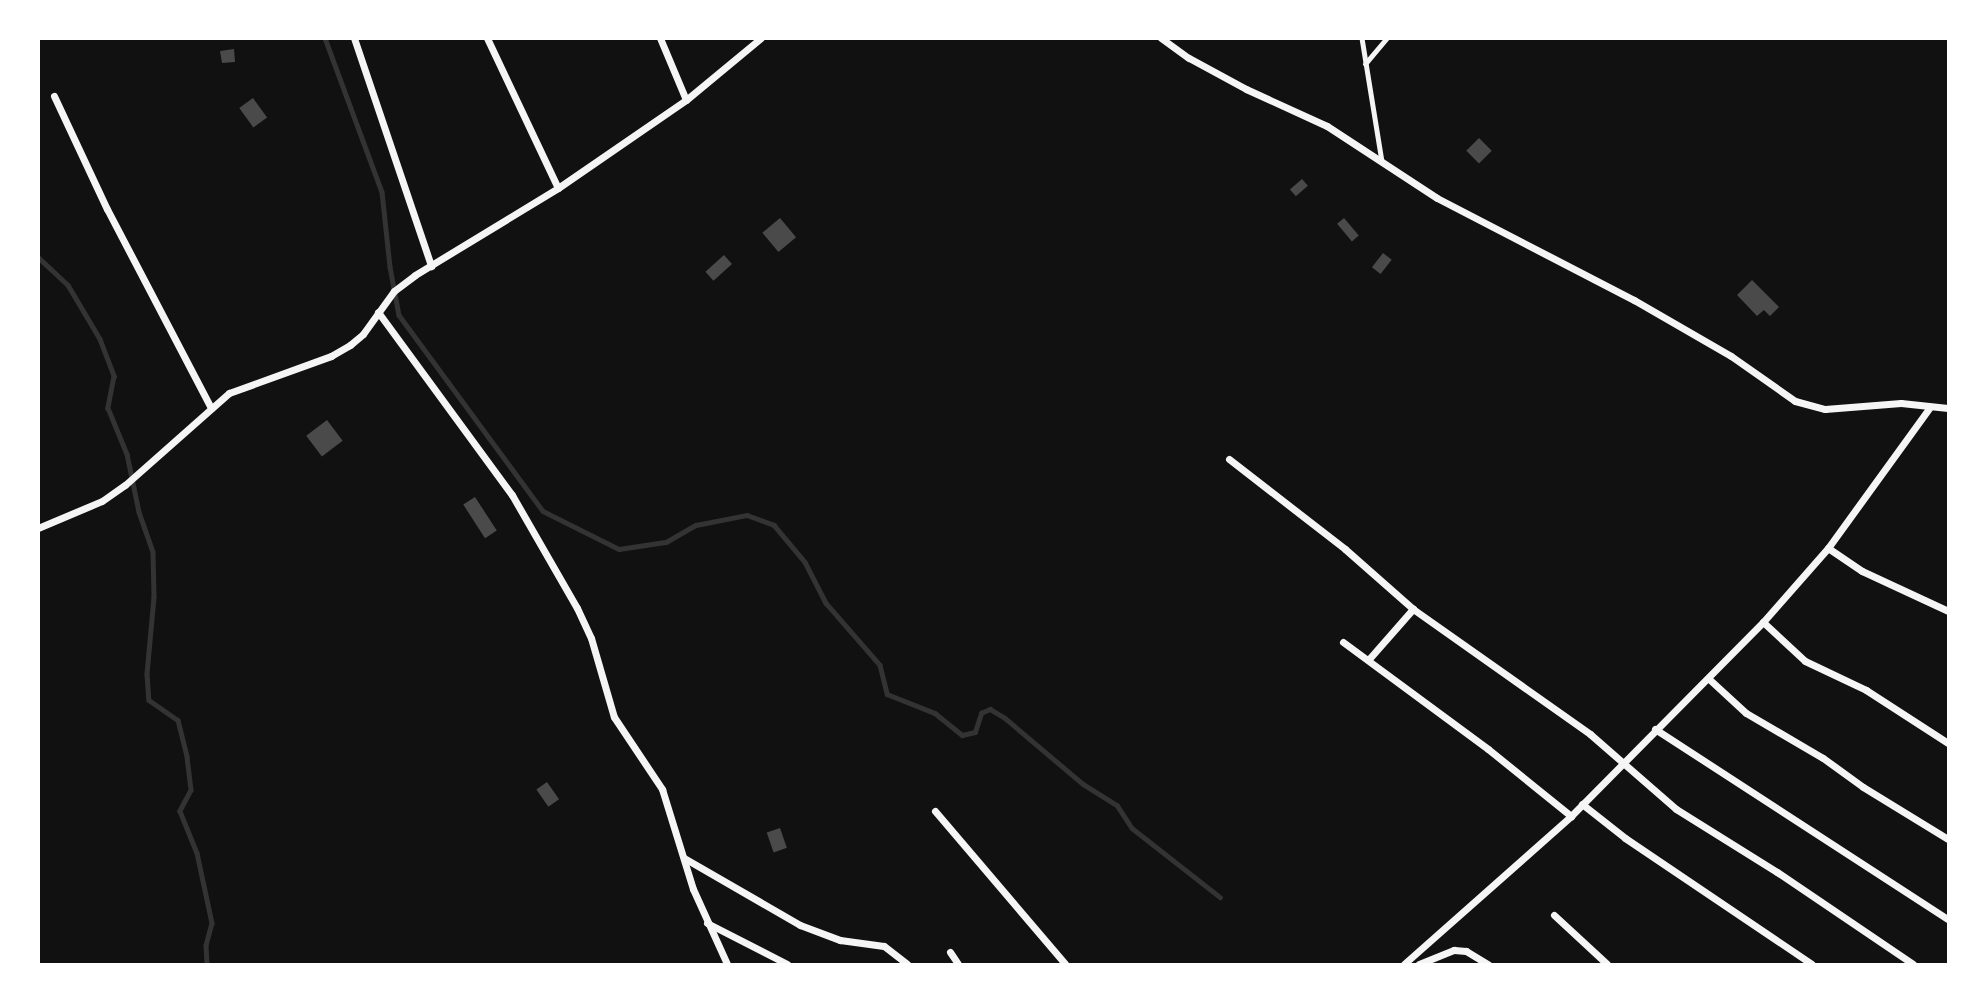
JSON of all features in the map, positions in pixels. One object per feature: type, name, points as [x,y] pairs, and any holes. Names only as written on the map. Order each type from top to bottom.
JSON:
[{"type":"street","points":[[354,38],[431,266]]},
{"type":"street","points":[[487,38],[558,188]]},
{"type":"street","points":[[660,38],[686,100]]},
{"type":"street","points":[[38,528],[102,501],[150,465],[229,393],[331,356],[350,345],[363,334],[394,291],[558,188],[686,100],[761,38]]},
{"type":"street","points":[[1161,38],[1189,58],[1246,89],[1327,126],[1437,198],[1634,300],[1731,356],[1795,401],[1825,409],[1901,403],[1948,408]]},
{"type":"street","points":[[54,96],[107,209],[211,408]]},
{"type":"street","points":[[378,312],[512,495],[577,608],[590,638],[614,717],[662,789],[706,923],[727,964]]},
{"type":"street","points":[[1406,964],[1571,816],[1763,622],[1828,548],[1930,407]]},
{"type":"street","points":[[1229,459],[1345,549],[1413,609],[1547,701],[1590,734],[1621,764],[1676,809],[1777,872],[1913,964]]},
{"type":"street","points":[[1828,548],[1862,571],[1948,611]]},
{"type":"street","points":[[1369,659],[1413,609]]},
{"type":"street","points":[[1763,622],[1793,653],[1866,690],[1948,743]]},
{"type":"street","points":[[1343,642],[1369,659],[1571,816]]},
{"type":"street","points":[[1709,679],[1745,713],[1823,758],[1863,788],[1948,839]]},
{"type":"street","points":[[1655,729],[1948,919]]},
{"type":"street","points":[[1582,804],[1625,838],[1812,964]]},
{"type":"street","points":[[934,811],[1065,964]]},
{"type":"street","points":[[684,858],[800,925],[840,940],[884,946],[907,964]]},
{"type":"street","points":[[1554,915],[1607,964]]},
{"type":"street","points":[[706,923],[788,964]]},
{"type":"street","points":[[1419,964],[1454,950],[1466,951],[1479,962],[1488,964]]},
{"type":"street","points":[[950,952],[958,964]]},
{"type":"lane","points":[[1362,38],[1382,161]]},
{"type":"lane","points":[[1365,64],[1387,38]]},
{"type":"building","points":[[234,49],[235,62],[222,63],[220,51]]},
{"type":"building","points":[[253,98],[267,117],[253,127],[239,108]]},
{"type":"building","points":[[1479,138],[1492,151],[1479,163],[1466,151]]},
{"type":"building","points":[[1302,179],[1308,186],[1296,196],[1290,189]]},
{"type":"building","points":[[780,218],[796,237],[778,252],[762,233]]},
{"type":"building","points":[[1344,218],[1359,236],[1352,241],[1337,224]]},
{"type":"building","points":[[1383,253],[1392,260],[1381,274],[1372,267]]},
{"type":"building","points":[[724,255],[732,264],[713,281],[705,272]]},
{"type":"building","points":[[1752,280],[1779,307],[1770,316],[1764,310],[1757,316],[1737,295]]},
{"type":"building","points":[[327,420],[343,441],[322,456],[306,436]]},
{"type":"building","points":[[475,497],[497,531],[485,538],[463,505]]},
{"type":"building","points":[[547,782],[559,799],[548,807],[536,789]]},
{"type":"building","points":[[780,828],[787,848],[774,852],[767,833]]},
{"type":"waterway","points":[[325,38],[382,192],[390,267],[399,315],[543,511],[619,549],[666,542],[696,525],[747,515],[774,525],[805,562],[826,603],[880,665],[887,694],[935,713],[962,735],[975,732],[981,713],[990,709],[1005,718],[1083,784],[1117,805],[1132,828],[1220,897]]},
{"type":"waterway","points":[[38,257],[68,285],[100,339],[114,376],[108,408],[127,454],[139,512],[153,552],[154,597],[147,674],[149,700],[178,720],[187,757],[191,790],[180,811],[197,853],[212,923],[206,945],[207,964]]}]
